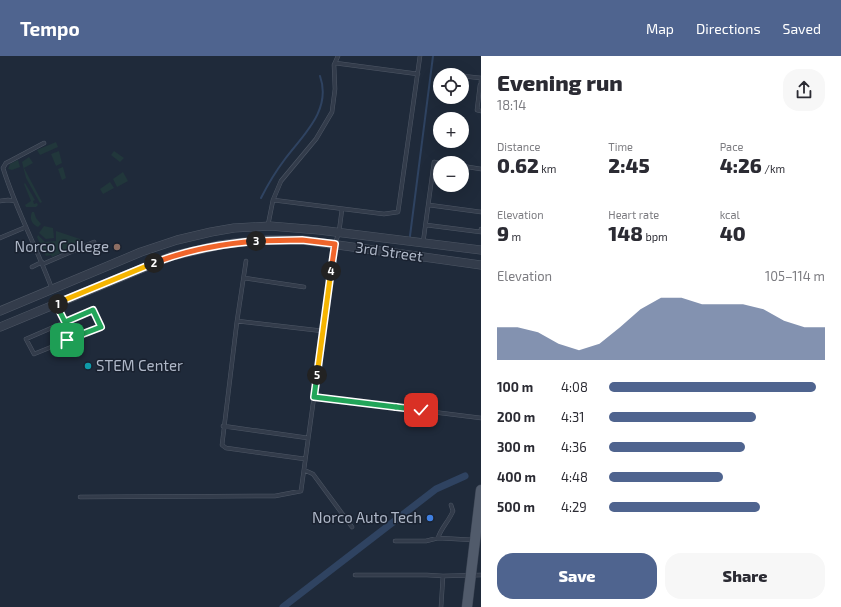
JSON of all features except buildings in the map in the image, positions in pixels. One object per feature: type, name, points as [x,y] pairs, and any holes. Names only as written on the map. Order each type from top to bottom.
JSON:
[{"type":"main road","points":[[467,607],[476,575],[475,540],[481,494]]},
{"type":"street","name":"3rd Street","points":[[0,311],[141,252],[177,240],[219,230],[268,226],[339,232],[481,250]]},
{"type":"street","name":"3rd Street","points":[[0,327],[172,256],[220,245],[267,240],[302,240],[481,265]]},
{"type":"lane","points":[[268,226],[273,200],[280,181],[316,139],[332,112],[335,90],[335,63],[338,56]]},
{"type":"lane","points":[[273,200],[384,214],[398,212],[420,56]]},
{"type":"lane","points":[[335,63],[418,74]]},
{"type":"lane","points":[[469,77],[481,78],[477,110],[481,111]]},
{"type":"lane","points":[[44,143],[6,163],[3,168],[15,201],[43,263],[52,289]]},
{"type":"lane","points":[[469,167],[481,169]]},
{"type":"lane","points":[[423,243],[433,169]]},
{"type":"lane","points":[[0,201],[15,201]]},
{"type":"lane","points":[[428,205],[481,212]]},
{"type":"lane","points":[[80,497],[275,496],[301,491],[335,244],[339,232],[342,208]]},
{"type":"lane","points":[[426,225],[481,232],[481,229]]},
{"type":"lane","points":[[0,238],[26,227]]},
{"type":"lane","points":[[32,267],[94,242]]},
{"type":"lane","points":[[23,248],[34,244]]},
{"type":"lane","points":[[246,261],[223,426],[222,445],[226,448],[305,459]]},
{"type":"lane","points":[[244,278],[304,287]]},
{"type":"lane","points":[[57,303],[65,322]]},
{"type":"lane","points":[[93,310],[101,327],[34,354],[26,339],[65,322],[93,310]]},
{"type":"lane","points":[[237,321],[323,331]]},
{"type":"lane","points":[[314,397],[481,418]]},
{"type":"lane","points":[[223,426],[308,438]]},
{"type":"lane","points":[[304,470],[313,474],[352,527]]},
{"type":"lane","points":[[438,538],[450,519],[453,511],[451,505]]},
{"type":"lane","points":[[395,541],[426,541],[438,538],[475,540]]},
{"type":"lane","points":[[355,575],[476,575]]},
{"type":"lane","points":[[441,607],[443,576]]},
{"type":"green space","points":[[56,142],[58,147],[40,155],[37,150]]},
{"type":"green space","points":[[59,151],[62,163],[56,166],[51,154]]},
{"type":"green space","points":[[114,151],[124,158],[120,162],[111,155]]},
{"type":"green space","points":[[29,157],[33,163],[24,168],[42,202],[40,203],[26,178],[22,162]]},
{"type":"green space","points":[[18,160],[20,167],[12,170],[8,169],[10,164]]},
{"type":"green space","points":[[63,167],[66,178],[62,180],[58,169]]},
{"type":"green space","points":[[123,172],[128,181],[117,187],[113,179]]},
{"type":"green space","points":[[110,182],[114,188],[103,194],[100,189]]},
{"type":"green space","points":[[25,183],[35,200],[33,201],[34,204],[37,203],[38,205],[36,207],[26,207],[25,205],[31,201],[24,184]]},
{"type":"green space","points":[[32,212],[34,212],[36,218],[41,224],[38,227],[32,221]]},
{"type":"green space","points":[[44,226],[53,228],[54,238],[46,239],[39,233]]},
{"type":"green space","points":[[56,231],[80,239],[81,242],[52,257],[51,255],[46,256],[37,237],[38,235],[45,242],[56,241]]},
{"type":"waterway","points":[[410,236],[433,56]]},
{"type":"waterway","points":[[261,198],[278,168],[307,131],[319,111],[323,88],[320,76]]},
{"type":"waterway","points":[[283,607],[436,489],[465,476]]},
{"type":"place","name":"Norco College","points":[[117,247]]},
{"type":"place","name":"STEM Center","points":[[88,366]]},
{"type":"place","name":"Norco Auto Tech","points":[[430,518]]},
{"type":"route","points":[[67,340],[101,327],[93,310],[65,322],[57,303],[172,256],[220,245],[267,240],[302,240],[335,244],[314,397],[421,410]]}]
